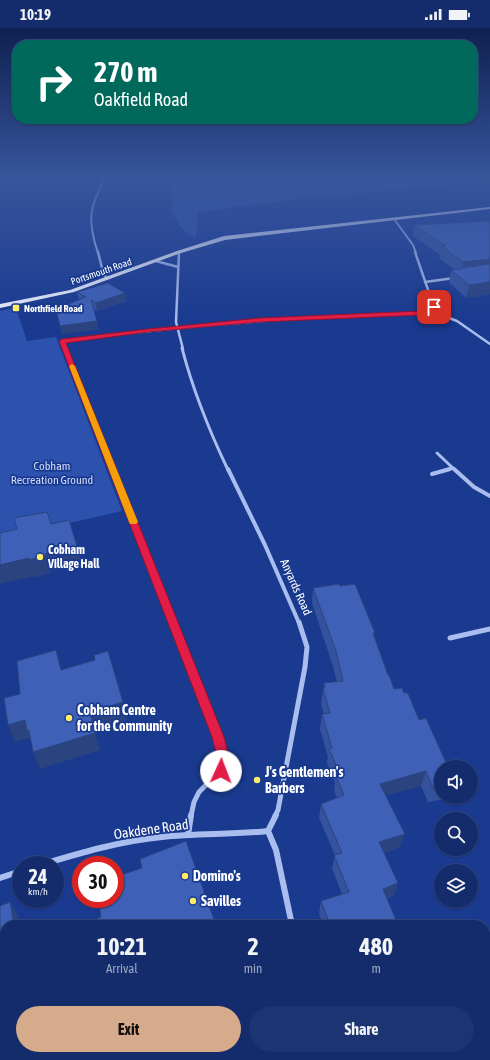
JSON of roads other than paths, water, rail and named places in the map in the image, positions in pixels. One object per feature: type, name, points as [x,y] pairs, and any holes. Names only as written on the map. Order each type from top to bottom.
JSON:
[{"type":"main road","name":"Portsmouth Road","points":[[0,306],[53,296],[107,279],[208,242],[233,237],[339,225]]},
{"type":"street","points":[[90,225],[104,275],[107,279]]},
{"type":"street","points":[[399,225],[413,245],[434,307],[431,311]]},
{"type":"street","name":"Anyards Road","points":[[179,252],[177,327],[189,375],[210,432],[265,545],[298,620],[307,647],[305,667],[278,810],[268,831]]},
{"type":"street","points":[[156,261],[178,267]]},
{"type":"street","points":[[425,282],[461,277]]},
{"type":"street","points":[[188,835],[193,808],[199,793],[207,783],[221,771],[223,764],[221,748],[62,341],[177,327],[260,320],[422,313],[431,311],[457,321],[490,344]]},
{"type":"street","points":[[437,453],[474,487],[490,496]]},
{"type":"street","points":[[432,474],[453,468]]},
{"type":"street","points":[[450,638],[490,629]]},
{"type":"street","points":[[268,831],[276,850],[291,920]]},
{"type":"street","name":"Oakdene Road","points":[[64,857],[138,840],[188,835],[244,834],[268,831]]},
{"type":"street","points":[[0,878],[12,874]]},
{"type":"place","name":"Northfield Road","points":[[16,308]]},
{"type":"place","name":"Cobham Village Hall","points":[[40,557]]},
{"type":"place","name":"Cobham Centre for the Community","points":[[69,718]]},
{"type":"place","name":"J's Gentlemen's Barbers","points":[[257,780]]},
{"type":"place","name":"Domino's","points":[[185,876]]},
{"type":"place","name":"Savilles","points":[[193,901]]},
{"type":"park label","name":"Cobham Recreation Ground","points":[[52,473]]}]
